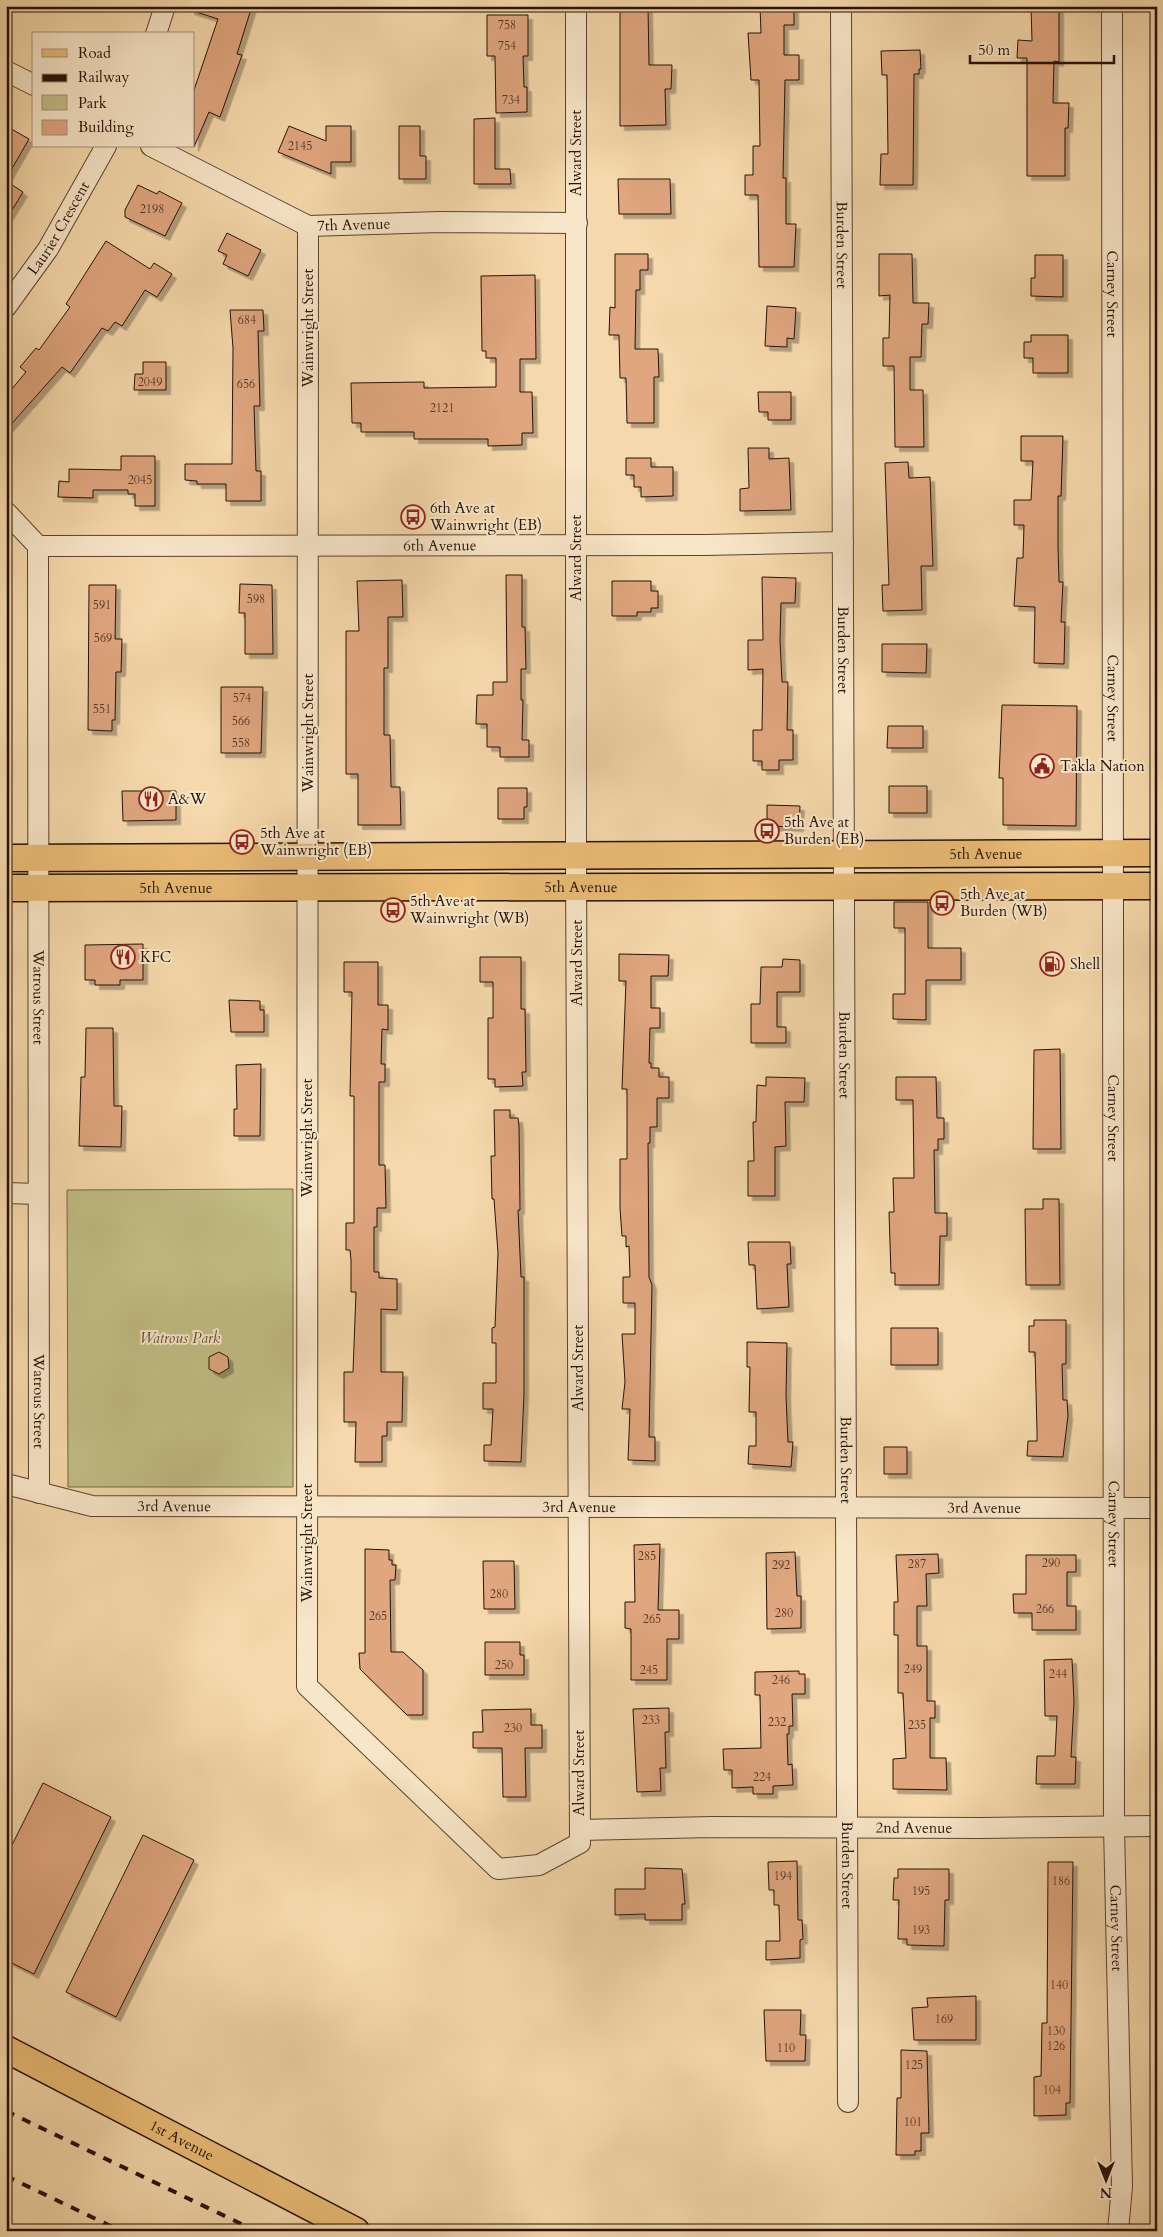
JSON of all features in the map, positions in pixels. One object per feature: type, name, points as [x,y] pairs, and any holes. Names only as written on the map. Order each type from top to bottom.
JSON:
[{"type":"main road","name":"5th Avenue","points":[[6,858],[1157,853]]},
{"type":"main road","name":"5th Avenue","points":[[6,888],[1157,886]]},
{"type":"main road","name":"1st Avenue","points":[[6,2049],[356,2231]]},
{"type":"street","points":[[157,32],[165,6]]},
{"type":"street","name":"Alward Street","points":[[576,6],[576,888],[580,1830]]},
{"type":"street","name":"Burden Street","points":[[841,6],[848,2102]]},
{"type":"street","name":"Carney Street","points":[[1112,6],[1114,1826],[1122,2187],[1118,2231]]},
{"type":"street","points":[[6,71],[32,84]]},
{"type":"street","name":"Laurier Crescent","points":[[6,307],[48,249],[105,148]]},
{"type":"street","name":"7th Avenue","points":[[155,148],[308,226],[440,222],[576,223]]},
{"type":"street","name":"Wainwright Street","points":[[308,226],[307,1686],[498,1869],[539,1865],[580,1843],[580,1830]]},
{"type":"street","points":[[6,512],[38,546]]},
{"type":"street","name":"6th Avenue","points":[[38,546],[705,545],[843,542]]},
{"type":"street","name":"Watrous Street","points":[[38,546],[38,858],[40,888],[39,1493]]},
{"type":"street","points":[[6,1193],[38,1194]]},
{"type":"street","name":"3rd Avenue","points":[[6,1484],[92,1506],[306,1508],[1157,1508]]},
{"type":"street","name":"2nd Avenue","points":[[580,1830],[712,1827],[1157,1826]]},
{"type":"green space","name":"Watrous Park","points":[[293,1189],[293,1487],[68,1487],[67,1190]]},
{"type":"building","points":[[190,6],[252,6],[237,54],[242,55],[220,117],[209,112],[195,145],[195,87],[218,19],[190,10]]},
{"type":"building","points":[[620,6],[648,6],[649,65],[672,65],[671,89],[665,89],[666,125],[620,126]]},
{"type":"building","points":[[760,6],[794,6],[794,25],[784,25],[784,55],[799,55],[799,80],[785,80],[783,178],[786,178],[786,224],[796,224],[794,267],[759,267],[758,195],[745,195],[745,175],[753,175],[753,146],[760,146],[759,80],[751,80],[748,33],[761,33]]},
{"type":"building","points":[[1031,6],[1059,6],[1059,62],[1054,61],[1053,103],[1069,103],[1068,128],[1065,128],[1065,176],[1027,176],[1027,58],[1017,58],[1018,40],[1032,41]]},
{"type":"building","points":[[487,15],[528,15],[528,56],[523,56],[524,87],[527,87],[527,112],[496,113],[495,56],[487,56]]},
{"type":"building","points":[[920,50],[921,69],[919,69],[919,74],[914,74],[913,185],[880,185],[881,154],[888,154],[887,75],[882,75],[881,51]]},
{"type":"building","points":[[495,118],[495,169],[510,169],[511,184],[474,184],[474,119]]},
{"type":"building","points":[[6,126],[29,139],[6,179]]},
{"type":"building","points":[[289,126],[326,141],[326,126],[351,126],[351,162],[331,162],[331,174],[278,152]]},
{"type":"building","points":[[399,126],[420,126],[420,156],[426,156],[426,179],[399,179]]},
{"type":"building","points":[[618,179],[670,179],[671,214],[619,214]]},
{"type":"building","points":[[6,181],[23,192],[6,220]]},
{"type":"building","points":[[138,185],[157,194],[159,191],[182,203],[165,236],[125,217],[125,210]]},
{"type":"building","points":[[227,233],[261,250],[248,276],[223,264],[227,255],[218,251]]},
{"type":"building","points":[[106,241],[150,269],[154,263],[172,274],[157,297],[145,290],[122,326],[115,322],[108,331],[102,328],[70,373],[62,367],[6,430],[6,396],[26,372],[20,367],[36,348],[39,350],[70,307],[66,304]]},
{"type":"building","points":[[615,254],[648,254],[648,270],[640,270],[640,290],[636,290],[635,349],[658,349],[659,377],[654,377],[654,423],[627,423],[626,378],[620,378],[619,335],[609,335],[610,307],[615,308]]},
{"type":"building","points":[[879,254],[912,254],[913,303],[929,303],[928,324],[922,324],[921,357],[910,357],[910,390],[923,390],[924,447],[895,447],[894,366],[883,366],[883,338],[889,338],[890,295],[879,296]]},
{"type":"building","points":[[1035,255],[1063,255],[1063,297],[1031,296],[1031,278],[1035,278]]},
{"type":"building","points":[[535,275],[536,359],[520,359],[520,392],[532,392],[533,433],[522,433],[522,445],[488,446],[488,439],[414,439],[414,432],[361,432],[361,423],[352,423],[351,383],[424,382],[424,388],[496,387],[496,358],[486,358],[486,351],[482,351],[481,276]]},
{"type":"building","points":[[767,306],[796,308],[794,339],[787,338],[787,347],[765,346]]},
{"type":"building","points":[[230,310],[263,310],[264,331],[258,331],[260,406],[254,406],[256,471],[261,471],[261,501],[226,501],[226,484],[197,484],[197,481],[185,480],[185,464],[232,464],[233,348]]},
{"type":"building","points":[[1031,335],[1068,335],[1068,373],[1033,373],[1033,358],[1024,358],[1024,342],[1031,342]]},
{"type":"building","points":[[143,362],[166,362],[166,390],[134,390],[135,374],[143,374]]},
{"type":"building","points":[[758,392],[791,392],[791,420],[768,420],[768,412],[759,412]]},
{"type":"building","points":[[1021,436],[1063,436],[1061,496],[1058,496],[1058,547],[1059,582],[1063,582],[1061,622],[1065,622],[1064,664],[1034,663],[1035,607],[1014,606],[1017,558],[1023,558],[1024,525],[1014,525],[1014,500],[1031,500],[1033,461],[1021,461]]},
{"type":"building","points":[[748,448],[769,448],[769,459],[789,458],[791,510],[740,511],[740,489],[749,488]]},
{"type":"building","points":[[121,456],[155,456],[155,506],[135,506],[135,494],[128,494],[128,490],[93,490],[93,498],[58,497],[59,481],[69,482],[69,469],[121,470]]},
{"type":"building","points":[[626,458],[651,458],[651,467],[673,467],[673,496],[641,497],[641,487],[634,487],[634,475],[626,475]]},
{"type":"building","points":[[908,462],[909,478],[930,477],[933,566],[921,566],[922,610],[883,611],[882,585],[889,585],[885,463]]},
{"type":"building","points":[[506,575],[522,575],[522,627],[525,627],[526,669],[521,669],[521,700],[523,700],[522,740],[529,740],[529,757],[500,757],[500,747],[487,747],[487,724],[476,724],[477,695],[493,695],[493,682],[507,682]]},
{"type":"building","points":[[762,577],[796,578],[795,603],[781,603],[780,640],[782,682],[788,682],[787,730],[793,730],[793,760],[779,760],[779,770],[762,770],[762,761],[753,761],[753,730],[762,730],[763,669],[748,670],[748,640],[763,640]]},
{"type":"building","points":[[402,580],[403,617],[388,617],[388,668],[384,668],[384,735],[390,735],[391,787],[400,787],[401,825],[358,825],[358,774],[346,774],[346,631],[359,631],[357,581]]},
{"type":"building","points":[[612,581],[651,581],[651,591],[658,591],[658,608],[651,608],[651,612],[637,612],[637,616],[612,616]]},
{"type":"building","points":[[240,584],[272,585],[273,654],[245,654],[245,613],[239,613]]},
{"type":"building","points":[[89,585],[116,585],[115,639],[122,639],[121,672],[116,672],[115,720],[112,720],[112,731],[88,730]]},
{"type":"building","points":[[882,644],[927,644],[926,673],[882,672]]},
{"type":"building","points":[[221,687],[263,687],[261,753],[221,753]]},
{"type":"building","points":[[1002,705],[1077,706],[1076,826],[1003,825],[1003,778],[999,778]]},
{"type":"building","points":[[888,726],[923,726],[923,748],[887,748]]},
{"type":"building","points":[[889,786],[927,786],[927,813],[889,813]]},
{"type":"building","points":[[498,788],[527,788],[527,807],[524,807],[524,819],[498,819]]},
{"type":"building","points":[[122,791],[176,791],[176,820],[123,821]]},
{"type":"building","points":[[767,805],[800,806],[799,827],[767,826]]},
{"type":"building","points":[[894,902],[928,902],[928,948],[961,948],[961,980],[926,980],[926,1020],[893,1019],[893,994],[905,994],[905,928],[894,928]]},
{"type":"building","points":[[143,944],[143,980],[120,980],[120,985],[95,985],[95,980],[85,980],[85,945]]},
{"type":"building","points":[[619,954],[669,955],[668,976],[651,976],[651,1008],[660,1008],[660,1028],[650,1028],[649,1063],[651,1063],[651,1068],[659,1068],[659,1077],[669,1077],[669,1098],[657,1098],[657,1127],[650,1127],[650,1143],[648,1143],[649,1277],[652,1285],[649,1437],[655,1437],[655,1461],[628,1460],[630,1409],[622,1409],[625,1382],[622,1334],[635,1334],[635,1303],[623,1303],[623,1277],[630,1277],[629,1246],[626,1247],[626,1236],[622,1236],[620,1208],[620,1159],[627,1159],[627,1089],[622,1089],[626,981],[619,981]]},
{"type":"building","points":[[480,957],[521,957],[521,1009],[525,1009],[526,1072],[522,1072],[523,1086],[495,1087],[495,1079],[488,1079],[488,1018],[493,1018],[493,982],[480,982]]},
{"type":"building","points":[[783,959],[800,960],[800,992],[777,992],[777,1027],[786,1027],[786,1043],[751,1043],[751,1004],[760,1004],[761,967],[782,967]]},
{"type":"building","points":[[344,962],[378,962],[378,1005],[388,1005],[388,1030],[382,1029],[381,1064],[385,1064],[385,1082],[379,1082],[379,1165],[385,1165],[386,1208],[377,1208],[377,1227],[374,1227],[374,1272],[379,1272],[379,1278],[397,1279],[397,1310],[381,1309],[381,1372],[403,1372],[402,1422],[387,1422],[387,1436],[382,1436],[382,1462],[355,1462],[356,1422],[344,1422],[344,1372],[353,1372],[356,1292],[351,1292],[350,1250],[346,1250],[346,1223],[354,1223],[354,1096],[350,1096],[352,992],[344,992]]},
{"type":"building","points":[[229,1000],[260,1001],[260,1010],[264,1010],[264,1032],[231,1032]]},
{"type":"building","points":[[86,1028],[113,1028],[114,1106],[122,1106],[121,1147],[79,1146],[81,1077],[85,1077]]},
{"type":"building","points":[[1060,1049],[1061,1149],[1033,1149],[1034,1050]]},
{"type":"building","points":[[261,1064],[260,1136],[234,1136],[234,1109],[237,1109],[236,1065]]},
{"type":"building","points":[[766,1077],[805,1078],[804,1102],[785,1102],[786,1146],[775,1147],[775,1196],[748,1196],[748,1161],[754,1161],[753,1122],[756,1122],[757,1085],[766,1086]]},
{"type":"building","points":[[896,1077],[936,1077],[937,1118],[944,1118],[944,1139],[938,1139],[938,1150],[934,1150],[935,1213],[947,1213],[947,1236],[940,1236],[939,1285],[895,1285],[895,1273],[891,1273],[889,1212],[894,1212],[893,1178],[914,1178],[913,1100],[896,1100]]},
{"type":"building","points":[[494,1110],[510,1110],[510,1118],[518,1118],[519,1126],[520,1210],[518,1210],[521,1277],[524,1277],[524,1394],[521,1462],[484,1461],[484,1445],[491,1445],[493,1409],[483,1409],[483,1383],[496,1383],[496,1343],[492,1343],[492,1328],[495,1327],[498,1253],[494,1199],[492,1199],[491,1156],[495,1156]]},
{"type":"building","points":[[1043,1199],[1059,1199],[1060,1285],[1026,1285],[1025,1209],[1043,1209]]},
{"type":"building","points":[[748,1242],[790,1242],[791,1264],[787,1264],[789,1307],[757,1309],[755,1265],[749,1265]]},
{"type":"building","points":[[1034,1320],[1066,1320],[1066,1364],[1062,1364],[1063,1400],[1067,1400],[1068,1416],[1063,1457],[1027,1456],[1028,1441],[1037,1441],[1035,1352],[1029,1352],[1029,1326],[1034,1326]]},
{"type":"building","points":[[891,1328],[938,1328],[938,1365],[891,1365]]},
{"type":"building","points":[[747,1342],[787,1343],[786,1396],[788,1442],[793,1442],[791,1467],[748,1464],[749,1446],[756,1446],[756,1412],[749,1412],[750,1367],[747,1367]]},
{"type":"building","points":[[219,1352],[228,1357],[229,1368],[219,1374],[209,1369],[209,1357]]},
{"type":"building","points":[[884,1447],[907,1447],[907,1474],[884,1474]]},
{"type":"building","points":[[660,1544],[658,1610],[679,1610],[679,1639],[667,1639],[667,1680],[631,1680],[631,1629],[625,1628],[625,1602],[635,1602],[634,1545]]},
{"type":"building","points":[[365,1549],[389,1550],[389,1560],[392,1560],[392,1565],[396,1565],[395,1580],[390,1580],[391,1652],[403,1652],[423,1670],[423,1715],[407,1715],[360,1669],[359,1653],[365,1653]]},
{"type":"building","points":[[795,1552],[797,1596],[801,1596],[801,1628],[767,1629],[766,1553]]},
{"type":"building","points":[[938,1554],[939,1573],[926,1574],[927,1606],[917,1606],[917,1646],[927,1646],[927,1701],[935,1701],[935,1718],[930,1718],[930,1758],[946,1758],[947,1790],[893,1789],[893,1759],[906,1758],[903,1693],[898,1693],[898,1635],[894,1635],[894,1602],[898,1602],[896,1555]]},
{"type":"building","points":[[1026,1555],[1076,1555],[1076,1572],[1067,1572],[1067,1606],[1076,1606],[1076,1630],[1032,1630],[1032,1613],[1014,1613],[1013,1594],[1026,1594]]},
{"type":"building","points":[[483,1561],[514,1561],[515,1609],[484,1609]]},
{"type":"building","points":[[485,1642],[520,1642],[520,1655],[524,1655],[524,1675],[485,1675]]},
{"type":"building","points":[[1072,1659],[1074,1702],[1071,1757],[1076,1757],[1075,1784],[1036,1784],[1037,1756],[1055,1756],[1057,1716],[1045,1716],[1044,1660]]},
{"type":"building","points":[[799,1671],[799,1674],[805,1674],[805,1694],[792,1694],[793,1726],[789,1726],[789,1734],[787,1734],[788,1765],[792,1764],[793,1785],[773,1786],[773,1794],[753,1794],[753,1787],[732,1788],[732,1770],[724,1770],[723,1749],[761,1748],[760,1695],[755,1695],[755,1672]]},
{"type":"building","points":[[669,1708],[669,1732],[665,1732],[666,1768],[660,1768],[661,1791],[637,1792],[633,1709]]},
{"type":"building","points":[[531,1709],[531,1725],[542,1725],[542,1748],[525,1748],[526,1797],[503,1797],[502,1748],[473,1748],[473,1732],[483,1732],[482,1710]]},
{"type":"building","points":[[43,1783],[111,1817],[34,1974],[6,1960],[6,1857]]},
{"type":"building","points":[[143,1835],[194,1860],[116,2017],[66,1992]]},
{"type":"building","points":[[797,1861],[798,1920],[802,1920],[803,1939],[800,1940],[800,1958],[766,1960],[766,1941],[780,1941],[779,1905],[774,1905],[774,1890],[769,1890],[768,1862]]},
{"type":"building","points":[[1048,1862],[1073,1862],[1070,2103],[1066,2103],[1066,2115],[1034,2116],[1034,2077],[1041,2076],[1042,2023],[1047,2023]]},
{"type":"building","points":[[645,1868],[682,1869],[685,1904],[682,1904],[682,1920],[645,1920],[645,1914],[615,1915],[615,1889],[645,1889]]},
{"type":"building","points":[[898,1869],[949,1869],[949,1900],[945,1900],[944,1946],[907,1945],[907,1939],[898,1939],[899,1900],[893,1900],[894,1878],[898,1878]]},
{"type":"building","points":[[976,1996],[976,2040],[914,2040],[912,2008],[928,2007],[927,1998]]},
{"type":"building","points":[[764,2010],[801,2010],[800,2035],[806,2035],[805,2061],[766,2061]]},
{"type":"building","points":[[901,2050],[927,2051],[929,2133],[921,2133],[921,2151],[915,2151],[915,2155],[896,2155],[897,2098],[901,2098]]},
{"type":"railway","points":[[6,2111],[256,2231]]},
{"type":"railway","points":[[6,2176],[121,2231]]},
{"type":"place","name":"6th Ave at Wainwright (EB)","points":[[413,517]]},
{"type":"place","name":"Takla Nation","points":[[1042,766]]},
{"type":"place","name":"A&W","points":[[151,799]]},
{"type":"place","name":"5th Ave at Burden (EB)","points":[[767,831]]},
{"type":"place","name":"5th Ave at Wainwright (EB)","points":[[242,842]]},
{"type":"place","name":"5th Ave at Burden (WB)","points":[[942,903]]},
{"type":"place","name":"5th Ave at Wainwright (WB)","points":[[393,910]]},
{"type":"place","name":"KFC","points":[[123,957]]},
{"type":"place","name":"Shell","points":[[1052,964]]}]
